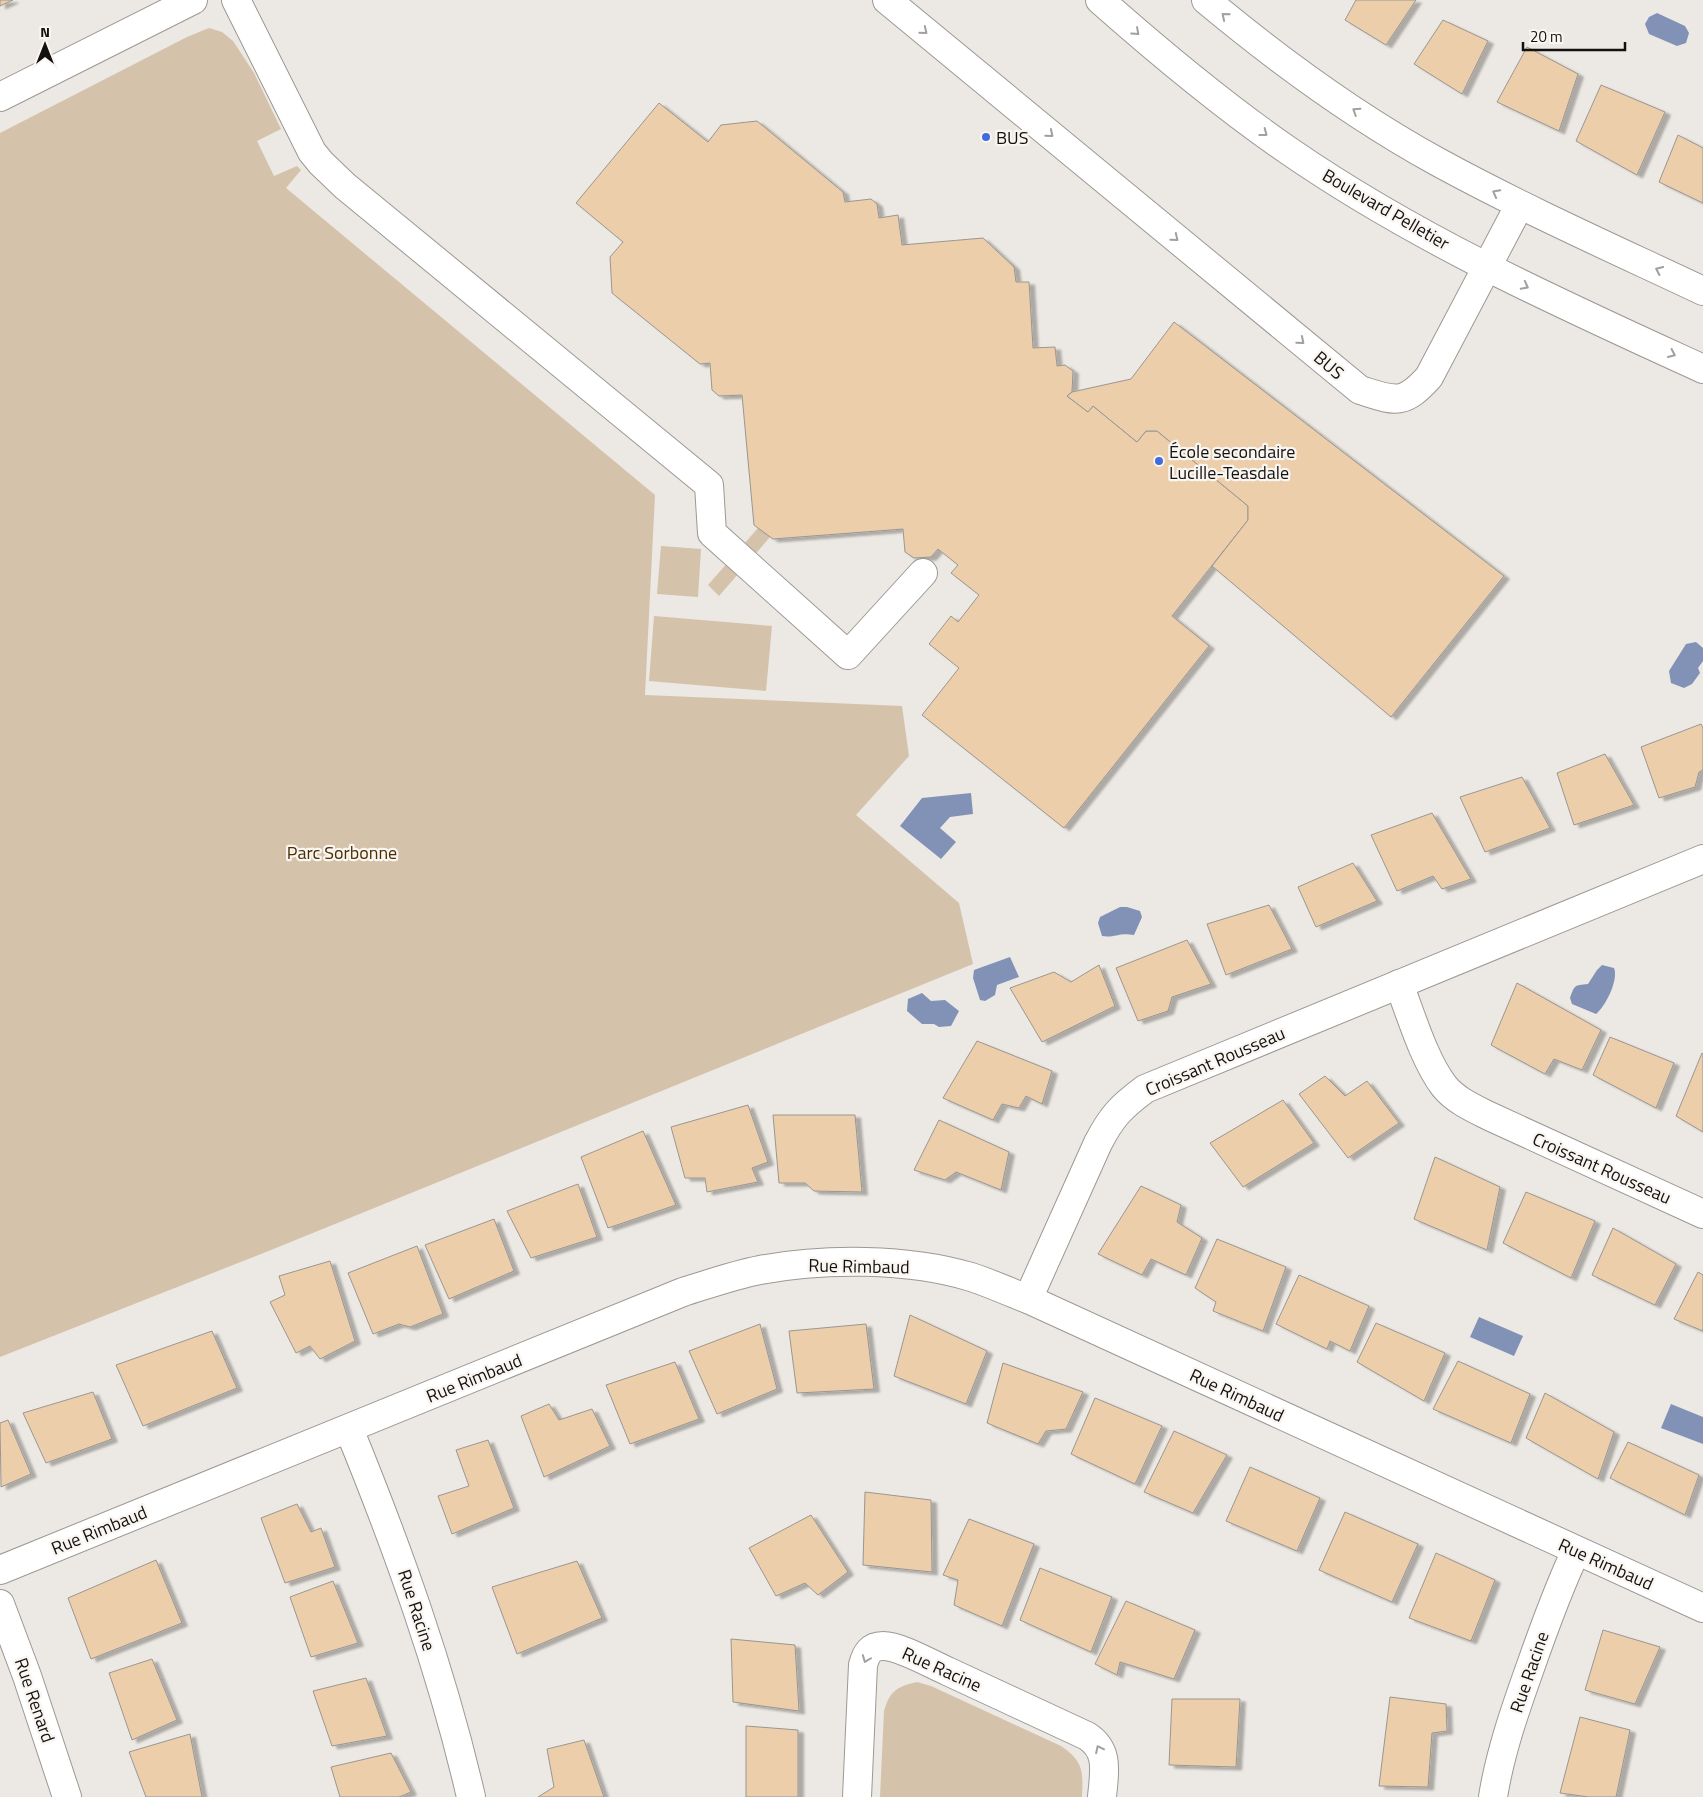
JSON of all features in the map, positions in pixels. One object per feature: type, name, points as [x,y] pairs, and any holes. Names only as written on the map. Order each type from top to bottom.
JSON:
[{"type":"street","points":[[0,97],[193,0]]},
{"type":"street","points":[[236,0],[312,152],[321,163],[339,181],[710,485],[712,533],[848,655],[923,573]]},
{"type":"street","name":"BUS","points":[[887,0],[1360,390],[1389,399],[1405,398],[1417,390],[1429,376],[1519,206]]},
{"type":"street","name":"Boulevard Pelletier","points":[[1100,0],[1149,44],[1289,151],[1406,223],[1537,292],[1703,369]]},
{"type":"street","points":[[1206,0],[1236,26],[1336,98],[1436,161],[1519,206],[1703,291]]},
{"type":"street","name":"Croissant Rousseau","points":[[1028,1299],[1098,1142],[1109,1123],[1123,1106],[1145,1089],[1703,860]]},
{"type":"street","name":"Croissant Rousseau","points":[[1399,984],[1432,1067],[1445,1087],[1462,1103],[1703,1214]]},
{"type":"street","name":"Rue Rimbaud","points":[[0,1570],[683,1292],[722,1279],[760,1270],[800,1264],[873,1262],[910,1266],[970,1277],[1028,1299],[1703,1608]]},
{"type":"street","name":"Rue Racine","points":[[349,1429],[396,1547],[425,1630],[452,1722],[471,1797]]},
{"type":"street","name":"Rue Racine","points":[[1493,1797],[1501,1759],[1515,1711],[1550,1612],[1576,1551]]},
{"type":"street","name":"Rue Renard","points":[[0,1604],[27,1676],[67,1797]]},
{"type":"street","name":"Rue Racine","points":[[857,1797],[865,1656],[871,1649],[880,1646],[891,1646],[1087,1736],[1102,1751],[1102,1797]]},
{"type":"green space","name":"Parc Sorbonne","points":[[209,28],[222,32],[233,41],[254,73],[281,129],[257,141],[274,176],[297,166],[301,170],[286,188],[655,495],[645,695],[902,706],[909,756],[856,815],[959,903],[973,964],[271,1250],[0,1357],[0,133],[187,37]]},
{"type":"green space","points":[[758,528],[770,537],[719,596],[708,585]]},
{"type":"green space","points":[[661,546],[701,549],[698,597],[657,594]]},
{"type":"green space","points":[[654,616],[772,626],[766,691],[649,681]]},
{"type":"green space","points":[[917,1682],[931,1686],[1061,1746],[1078,1762],[1082,1774],[1082,1797],[880,1797],[884,1711],[895,1691]]},
{"type":"water","points":[[1657,13],[1685,26],[1689,33],[1686,43],[1677,46],[1649,34],[1645,24],[1649,17]]},
{"type":"water","points":[[1696,642],[1703,648],[1703,661],[1698,668],[1700,673],[1692,684],[1684,688],[1671,683],[1669,671],[1686,644]]},
{"type":"water","points":[[971,793],[973,814],[950,817],[940,828],[956,842],[941,859],[900,826],[922,798]]},
{"type":"water","points":[[1120,907],[1140,911],[1142,917],[1134,935],[1102,936],[1098,923],[1100,917]]},
{"type":"water","points":[[1010,957],[1019,977],[997,985],[995,995],[985,1001],[980,1000],[973,978],[974,970]]},
{"type":"water","points":[[1602,965],[1614,968],[1615,979],[1607,1000],[1596,1014],[1572,1004],[1570,998],[1574,988],[1588,984]]},
{"type":"water","points":[[922,993],[931,1001],[945,1000],[959,1011],[951,1026],[939,1027],[934,1024],[922,1024],[907,1011],[908,999]]},
{"type":"water","points":[[1479,1317],[1523,1336],[1514,1356],[1470,1337]]},
{"type":"water","points":[[1671,1404],[1703,1417],[1703,1444],[1661,1428]]},
{"type":"building","points":[[0,0],[13,0],[0,6]]},
{"type":"building","points":[[1356,0],[1416,0],[1386,45],[1345,20]]},
{"type":"building","points":[[1443,20],[1488,41],[1462,94],[1414,64]]},
{"type":"building","points":[[1527,47],[1578,74],[1559,131],[1497,102]]},
{"type":"building","points":[[1601,85],[1665,112],[1637,175],[1576,141]]},
{"type":"building","points":[[659,103],[708,142],[721,125],[757,121],[843,192],[845,202],[871,199],[877,204],[879,218],[898,215],[902,245],[983,238],[1014,267],[1016,282],[1029,282],[1033,348],[1055,347],[1057,366],[1065,365],[1073,371],[1072,392],[1067,396],[1088,412],[1093,406],[1137,442],[1146,431],[1157,431],[1248,506],[1248,520],[1172,616],[1209,646],[1064,828],[922,715],[959,668],[929,644],[951,616],[958,622],[979,595],[951,573],[958,565],[938,549],[931,557],[914,558],[905,552],[903,529],[773,539],[754,525],[742,395],[719,396],[712,390],[710,363],[700,364],[612,293],[610,257],[623,242],[576,203]]},
{"type":"building","points":[[1678,135],[1703,148],[1703,203],[1659,182]]},
{"type":"building","points":[[1174,322],[1504,576],[1391,717],[1212,566],[1248,520],[1248,506],[1157,431],[1146,431],[1137,442],[1093,406],[1088,412],[1067,396],[1072,392],[1131,379]]},
{"type":"building","points":[[1701,724],[1703,728],[1703,770],[1699,772],[1695,787],[1659,798],[1641,747]]},
{"type":"building","points":[[1605,754],[1634,805],[1574,825],[1557,773]]},
{"type":"building","points":[[1522,777],[1550,828],[1485,852],[1460,797]]},
{"type":"building","points":[[1432,813],[1471,879],[1442,889],[1433,876],[1397,891],[1371,835]]},
{"type":"building","points":[[1353,863],[1377,901],[1316,927],[1298,887]]},
{"type":"building","points":[[1269,905],[1292,949],[1226,975],[1207,924]]},
{"type":"building","points":[[1187,940],[1211,984],[1172,997],[1168,1011],[1138,1021],[1116,968]]},
{"type":"building","points":[[1099,965],[1115,1006],[1042,1042],[1010,988],[1054,972],[1071,982]]},
{"type":"building","points":[[1517,983],[1601,1030],[1582,1070],[1554,1059],[1545,1074],[1491,1045]]},
{"type":"building","points":[[1610,1037],[1674,1063],[1656,1108],[1593,1075]]},
{"type":"building","points":[[977,1041],[1052,1071],[1042,1104],[1026,1096],[1019,1108],[1002,1104],[993,1120],[943,1098]]},
{"type":"building","points":[[1703,1054],[1703,1132],[1676,1116]]},
{"type":"building","points":[[1325,1076],[1345,1096],[1367,1081],[1399,1123],[1348,1158],[1299,1094]]},
{"type":"building","points":[[1283,1100],[1314,1143],[1243,1187],[1210,1143]]},
{"type":"building","points":[[748,1105],[768,1162],[752,1168],[758,1182],[707,1192],[705,1178],[685,1178],[671,1127]]},
{"type":"building","points":[[773,1115],[855,1115],[862,1192],[814,1191],[805,1183],[779,1183]]},
{"type":"building","points":[[939,1120],[1009,1152],[1001,1190],[956,1172],[945,1180],[914,1170]]},
{"type":"building","points":[[643,1131],[676,1205],[608,1228],[581,1157]]},
{"type":"building","points":[[1435,1157],[1500,1187],[1487,1250],[1414,1219]]},
{"type":"building","points":[[578,1184],[597,1237],[531,1258],[507,1211]]},
{"type":"building","points":[[1141,1186],[1181,1205],[1177,1222],[1202,1238],[1186,1275],[1151,1259],[1142,1275],[1098,1254]]},
{"type":"building","points":[[1526,1192],[1595,1221],[1571,1278],[1503,1243]]},
{"type":"building","points":[[494,1219],[514,1271],[449,1299],[425,1245]]},
{"type":"building","points":[[1613,1228],[1676,1264],[1655,1305],[1592,1275]]},
{"type":"building","points":[[1217,1239],[1286,1267],[1263,1331],[1213,1311],[1216,1302],[1195,1288]]},
{"type":"building","points":[[417,1246],[443,1314],[410,1327],[399,1324],[373,1334],[348,1273]]},
{"type":"building","points":[[330,1261],[355,1341],[320,1359],[310,1346],[296,1353],[270,1302],[285,1295],[279,1276]]},
{"type":"building","points":[[1698,1272],[1703,1275],[1703,1331],[1674,1319]]},
{"type":"building","points":[[1299,1275],[1369,1306],[1350,1351],[1330,1341],[1327,1349],[1276,1324]]},
{"type":"building","points":[[910,1315],[987,1351],[966,1404],[894,1376]]},
{"type":"building","points":[[1376,1323],[1445,1353],[1424,1401],[1357,1362]]},
{"type":"building","points":[[760,1324],[777,1389],[717,1414],[689,1351]]},
{"type":"building","points":[[866,1324],[874,1389],[797,1393],[789,1331]]},
{"type":"building","points":[[212,1331],[237,1388],[143,1426],[116,1365]]},
{"type":"building","points":[[1458,1361],[1530,1394],[1511,1443],[1433,1409]]},
{"type":"building","points":[[675,1362],[699,1419],[630,1444],[606,1385]]},
{"type":"building","points":[[1003,1363],[1083,1392],[1066,1429],[1046,1431],[1038,1444],[987,1423]]},
{"type":"building","points":[[93,1392],[112,1439],[46,1463],[23,1413]]},
{"type":"building","points":[[1545,1393],[1614,1432],[1598,1479],[1526,1438]]},
{"type":"building","points":[[1095,1398],[1162,1426],[1135,1484],[1071,1454]]},
{"type":"building","points":[[549,1404],[559,1420],[592,1409],[610,1446],[544,1477],[521,1416]]},
{"type":"building","points":[[8,1420],[31,1474],[1,1487],[0,1423]]},
{"type":"building","points":[[1174,1431],[1227,1455],[1193,1513],[1144,1492]]},
{"type":"building","points":[[488,1440],[514,1508],[452,1534],[438,1496],[469,1486],[456,1450]]},
{"type":"building","points":[[1628,1442],[1699,1475],[1685,1515],[1610,1478]]},
{"type":"building","points":[[1250,1467],[1320,1498],[1297,1551],[1226,1521]]},
{"type":"building","points":[[865,1492],[931,1500],[932,1572],[863,1565]]},
{"type":"building","points":[[297,1504],[311,1532],[321,1528],[335,1567],[285,1583],[261,1518]]},
{"type":"building","points":[[1345,1512],[1418,1544],[1392,1602],[1319,1570]]},
{"type":"building","points":[[811,1515],[848,1572],[818,1595],[805,1583],[776,1596],[749,1548]]},
{"type":"building","points":[[969,1519],[1034,1544],[1002,1626],[954,1605],[958,1580],[943,1575]]},
{"type":"building","points":[[1436,1553],[1495,1580],[1471,1641],[1409,1618]]},
{"type":"building","points":[[156,1560],[182,1623],[91,1659],[68,1598]]},
{"type":"building","points":[[577,1561],[602,1618],[517,1654],[492,1587]]},
{"type":"building","points":[[1040,1568],[1112,1597],[1091,1652],[1020,1620]]},
{"type":"building","points":[[333,1581],[358,1643],[311,1657],[290,1597]]},
{"type":"building","points":[[1126,1601],[1195,1630],[1174,1679],[1120,1662],[1117,1675],[1095,1664]]},
{"type":"building","points":[[1603,1630],[1660,1647],[1635,1704],[1585,1690]]},
{"type":"building","points":[[731,1639],[795,1645],[799,1711],[733,1702]]},
{"type":"building","points":[[152,1659],[177,1720],[132,1740],[109,1673]]},
{"type":"building","points":[[366,1678],[387,1736],[332,1746],[313,1691]]},
{"type":"building","points":[[1390,1697],[1446,1704],[1447,1731],[1432,1733],[1428,1787],[1379,1786]]},
{"type":"building","points":[[1172,1699],[1240,1699],[1236,1767],[1169,1765]]},
{"type":"building","points":[[1580,1717],[1630,1730],[1616,1797],[1589,1797],[1560,1793]]},
{"type":"building","points":[[746,1726],[798,1730],[798,1797],[746,1797]]},
{"type":"building","points":[[190,1734],[202,1797],[146,1797],[129,1752]]},
{"type":"building","points":[[584,1740],[604,1797],[538,1797],[554,1787],[547,1749]]},
{"type":"building","points":[[391,1753],[411,1792],[399,1797],[340,1797],[331,1767]]},
{"type":"place","name":"BUS","points":[[986,137]]},
{"type":"place","name":"École secondaire Lucille-Teasdale","points":[[1159,461]]}]
